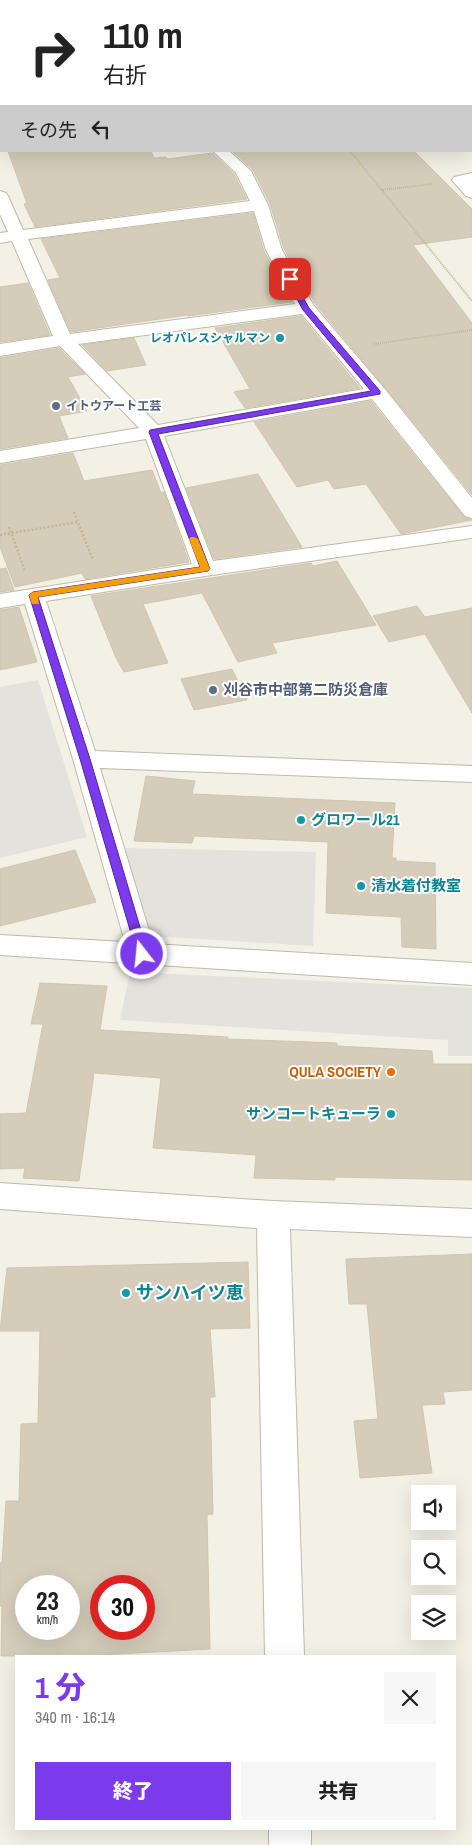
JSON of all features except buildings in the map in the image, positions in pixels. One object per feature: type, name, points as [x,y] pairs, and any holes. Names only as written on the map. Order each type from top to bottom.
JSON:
[{"type":"street","points":[[221,152],[243,171],[260,205],[274,250],[306,308],[377,392],[472,512]]},
{"type":"street","points":[[466,179],[472,193]]},
{"type":"street","points":[[0,196],[8,237],[64,340],[153,432],[205,569]]},
{"type":"street","points":[[8,237],[260,205]]},
{"type":"street","points":[[0,350],[306,308]]},
{"type":"street","points":[[0,457],[377,392]]},
{"type":"street","points":[[0,601],[102,584],[472,532]]},
{"type":"street","points":[[33,595],[85,759],[142,954]]},
{"type":"street","points":[[85,759],[472,774]]},
{"type":"street","points":[[0,945],[472,974]]},
{"type":"street","points":[[0,1196],[273,1215],[472,1224]]},
{"type":"street","points":[[273,1215],[285,1655]]},
{"type":"street","points":[[290,1830],[290,1845]]},
{"type":"path","points":[[351,152],[472,301]]},
{"type":"path","points":[[381,190],[466,179]]},
{"type":"path","points":[[340,348],[472,330]]},
{"type":"path","points":[[74,512],[102,584]]},
{"type":"path","points":[[0,535],[78,522]]},
{"type":"path","points":[[9,527],[33,595]]},
{"type":"shaded area","points":[[38,680],[87,837],[0,858],[0,687]]},
{"type":"shaded area","points":[[124,848],[316,852],[313,946],[152,936]]},
{"type":"shaded area","points":[[130,972],[472,988],[472,1056],[448,1056],[448,1040],[120,1020]]},
{"type":"slow traffic","points":[[36,602],[33,595],[205,569],[194,539]]},
{"type":"place","name":"レオパレスシャルマン","points":[[280,338]]},
{"type":"place","name":"イトウアート工芸","points":[[56,406]]},
{"type":"place","name":"刈谷市中部第二防災倉庫","points":[[213,690]]},
{"type":"place","name":"グロワール21","points":[[301,820]]},
{"type":"place","name":"清水着付教室","points":[[361,886]]},
{"type":"place","name":"QULA SOCIETY","points":[[391,1072]]},
{"type":"place","name":"サンコートキューラ","points":[[391,1114]]},
{"type":"place","name":"サンハイツ恵","points":[[126,1293]]},
{"type":"route","points":[[142,954],[85,759],[33,595],[205,569],[153,432],[377,392],[306,308],[290,279]]}]
